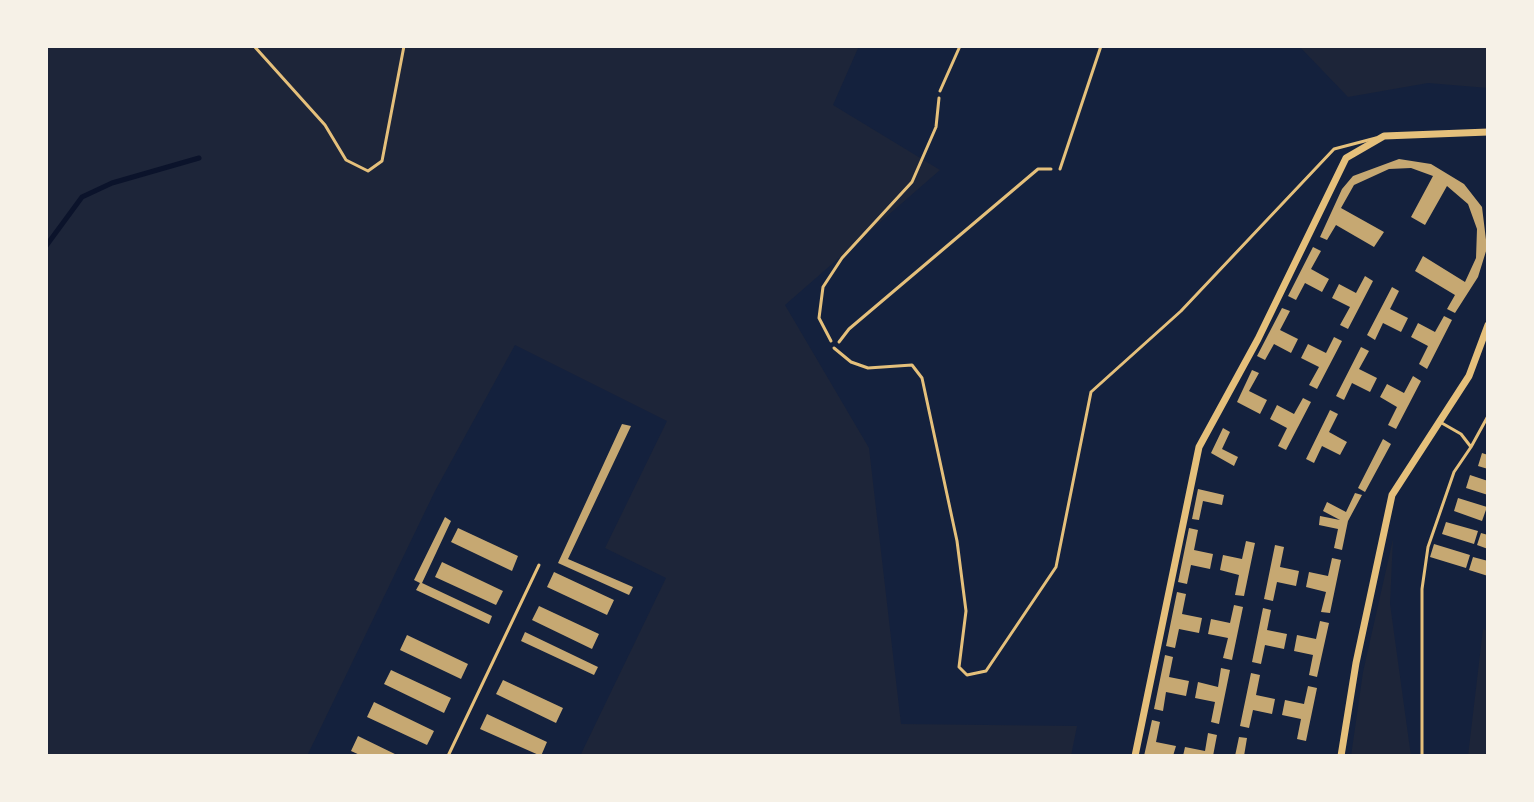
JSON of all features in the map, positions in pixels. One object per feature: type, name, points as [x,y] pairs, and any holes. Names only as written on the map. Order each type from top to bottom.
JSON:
[{"type":"street","points":[[1135,756],[1199,447],[1258,339],[1346,158],[1384,136],[1488,132]]},
{"type":"street","points":[[1341,756],[1356,663],[1392,495],[1469,376],[1488,325]]},
{"type":"lane","points":[[940,91],[960,46]]},
{"type":"lane","points":[[1060,169],[1101,46]]},
{"type":"lane","points":[[834,348],[851,362],[868,368],[912,365],[922,378],[957,541],[966,611],[959,667],[967,675],[986,671],[1056,567],[1091,392],[1181,311],[1334,149],[1384,136]]},
{"type":"lane","points":[[1422,756],[1422,589],[1428,547],[1454,472],[1488,416]]},
{"type":"lane","points":[[1440,421],[1461,434],[1471,447]]},
{"type":"lane","points":[[448,756],[539,565]]},
{"type":"path","points":[[254,46],[325,125],[346,160],[368,171],[382,161],[404,46]]},
{"type":"path","points":[[940,91],[936,127],[912,182],[842,258],[823,287],[819,318],[834,348],[849,329],[1038,169],[1060,169]]},
{"type":"shaded area","points":[[46,46],[859,46],[833,105],[940,170],[785,305],[869,448],[901,724],[1077,726],[1071,756],[580,756],[666,578],[605,548],[667,421],[515,345],[435,491],[307,756],[46,756]]},
{"type":"shaded area","points":[[1299,46],[1488,46],[1488,88],[1428,83],[1348,97]]},
{"type":"shaded area","points":[[1393,539],[1390,604],[1411,756],[1351,756],[1363,672]]},
{"type":"shaded area","points":[[1483,629],[1488,631],[1488,756],[1468,756]]},
{"type":"building","points":[[1399,159],[1431,164],[1464,184],[1482,207],[1487,248],[1478,277],[1455,313],[1447,309],[1455,295],[1415,271],[1423,256],[1465,282],[1476,258],[1477,229],[1468,204],[1447,186],[1425,225],[1411,217],[1433,176],[1411,168],[1389,169],[1354,185],[1341,208],[1384,232],[1374,247],[1336,225],[1327,240],[1320,237],[1342,189],[1353,176]]},
{"type":"building","points":[[1313,247],[1321,251],[1311,269],[1329,279],[1322,292],[1305,283],[1296,300],[1288,296]]},
{"type":"building","points":[[1365,276],[1373,281],[1348,329],[1340,325],[1350,307],[1332,298],[1339,284],[1356,293]]},
{"type":"building","points":[[1392,287],[1399,291],[1390,309],[1408,318],[1401,332],[1383,323],[1375,340],[1367,335]]},
{"type":"building","points":[[1282,308],[1290,311],[1280,330],[1298,339],[1291,353],[1274,344],[1265,360],[1257,356]]},
{"type":"building","points":[[1444,316],[1452,320],[1427,369],[1419,364],[1428,346],[1411,337],[1418,323],[1435,332]]},
{"type":"building","points":[[1334,337],[1342,341],[1317,389],[1309,385],[1319,367],[1301,358],[1308,344],[1326,353]]},
{"type":"building","points":[[1361,347],[1369,351],[1359,369],[1377,378],[1370,392],[1352,383],[1344,400],[1336,396]]},
{"type":"building","points":[[1252,370],[1259,373],[1249,391],[1267,400],[1260,414],[1237,402]]},
{"type":"building","points":[[1413,376],[1421,381],[1396,429],[1388,425],[1397,407],[1380,397],[1387,384],[1404,393]]},
{"type":"building","points":[[1303,398],[1311,402],[1286,450],[1278,446],[1287,428],[1270,419],[1277,405],[1294,414]]},
{"type":"building","points":[[1330,410],[1338,414],[1329,432],[1347,442],[1340,455],[1322,446],[1314,463],[1306,459]]},
{"type":"building","points":[[622,424],[631,426],[568,559],[633,587],[629,595],[558,563]]},
{"type":"building","points":[[1223,428],[1230,432],[1222,449],[1238,457],[1234,466],[1211,453]]},
{"type":"building","points":[[1383,439],[1391,444],[1365,492],[1358,488]]},
{"type":"building","points":[[1482,453],[1488,455],[1488,469],[1478,466]]},
{"type":"building","points":[[1470,475],[1488,481],[1488,495],[1466,488]]},
{"type":"building","points":[[1198,489],[1224,495],[1222,505],[1203,501],[1199,520],[1192,519]]},
{"type":"building","points":[[1355,493],[1362,495],[1348,521],[1342,550],[1334,548],[1338,529],[1319,525],[1320,516],[1340,520],[1323,511],[1327,502],[1346,512]]},
{"type":"building","points":[[1458,498],[1487,507],[1482,521],[1454,511]]},
{"type":"building","points":[[445,517],[451,521],[422,583],[492,616],[489,624],[416,590],[420,583],[414,580]]},
{"type":"building","points":[[1446,522],[1478,531],[1474,544],[1442,534]]},
{"type":"building","points":[[458,528],[518,556],[512,571],[451,542]]},
{"type":"building","points":[[1189,528],[1198,530],[1194,550],[1213,554],[1210,569],[1191,565],[1187,584],[1178,582]]},
{"type":"building","points":[[1481,533],[1488,535],[1488,549],[1477,545]]},
{"type":"building","points":[[1246,541],[1255,543],[1244,596],[1235,595],[1239,575],[1220,570],[1223,555],[1242,559]]},
{"type":"building","points":[[1434,544],[1470,555],[1466,568],[1430,557]]},
{"type":"building","points":[[1275,545],[1284,547],[1280,567],[1299,571],[1296,586],[1277,582],[1273,601],[1264,599]]},
{"type":"building","points":[[1473,557],[1488,561],[1488,576],[1469,570]]},
{"type":"building","points":[[1332,558],[1341,560],[1330,613],[1321,612],[1326,592],[1306,587],[1309,572],[1328,576]]},
{"type":"building","points":[[442,562],[503,591],[496,605],[435,577]]},
{"type":"building","points":[[554,572],[614,600],[607,615],[547,587]]},
{"type":"building","points":[[1177,592],[1186,594],[1182,614],[1202,618],[1199,633],[1179,629],[1175,648],[1166,646]]},
{"type":"building","points":[[1234,605],[1243,607],[1232,660],[1223,658],[1228,638],[1208,634],[1211,619],[1230,623]]},
{"type":"building","points":[[539,606],[599,634],[592,649],[532,620]]},
{"type":"building","points":[[1263,608],[1271,610],[1267,630],[1287,634],[1284,649],[1265,645],[1261,664],[1252,662]]},
{"type":"building","points":[[1320,621],[1329,623],[1317,677],[1309,675],[1313,655],[1294,651],[1297,635],[1316,639]]},
{"type":"building","points":[[525,632],[598,667],[594,675],[521,641]]},
{"type":"building","points":[[407,635],[468,664],[461,679],[400,650]]},
{"type":"building","points":[[1165,655],[1173,657],[1169,677],[1189,681],[1186,696],[1166,692],[1163,711],[1154,709]]},
{"type":"building","points":[[1221,668],[1230,670],[1219,724],[1211,722],[1215,702],[1195,698],[1198,682],[1218,687]]},
{"type":"building","points":[[391,670],[451,698],[444,713],[384,684]]},
{"type":"building","points":[[1251,673],[1260,675],[1256,695],[1275,699],[1272,714],[1253,710],[1249,728],[1240,726]]},
{"type":"building","points":[[503,680],[563,708],[556,723],[496,694]]},
{"type":"building","points":[[1308,686],[1317,688],[1306,741],[1297,739],[1301,719],[1282,715],[1285,700],[1304,704]]},
{"type":"building","points":[[374,702],[434,731],[427,745],[367,717]]},
{"type":"building","points":[[487,714],[547,742],[541,756],[480,729]]},
{"type":"building","points":[[1152,720],[1160,722],[1156,742],[1176,746],[1173,756],[1144,756]]},
{"type":"building","points":[[1208,733],[1217,735],[1213,756],[1183,756],[1185,747],[1205,751]]},
{"type":"building","points":[[358,736],[399,756],[362,756],[351,751]]},
{"type":"building","points":[[1239,737],[1247,738],[1244,756],[1235,756]]},
{"type":"waterway","points":[[46,246],[82,197],[112,183],[199,158]]}]
